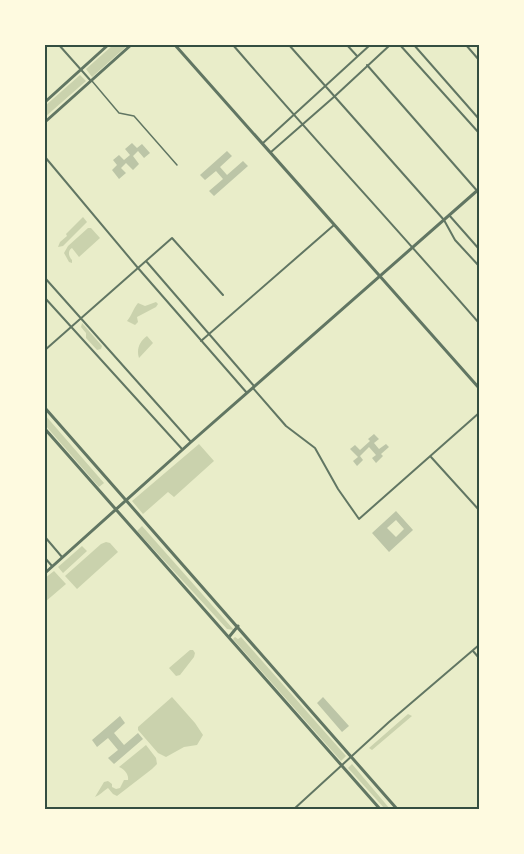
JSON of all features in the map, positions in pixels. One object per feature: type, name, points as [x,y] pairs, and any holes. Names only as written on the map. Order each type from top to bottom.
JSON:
[{"type":"street","points":[[59,45],[91,81]]},
{"type":"street","points":[[45,102],[108,45]]},
{"type":"street","points":[[45,122],[131,45]]},
{"type":"street","points":[[175,45],[479,388]]},
{"type":"street","points":[[233,45],[479,323]]},
{"type":"street","points":[[289,45],[444,220],[455,240],[479,266]]},
{"type":"street","points":[[347,45],[357,57]]},
{"type":"street","points":[[263,143],[370,45]]},
{"type":"street","points":[[271,152],[390,45]]},
{"type":"street","points":[[400,45],[479,133]]},
{"type":"street","points":[[414,45],[479,119]]},
{"type":"street","points":[[466,45],[479,60]]},
{"type":"street","points":[[45,573],[478,191],[367,65]]},
{"type":"street","points":[[45,157],[247,393]]},
{"type":"street","points":[[449,215],[479,249]]},
{"type":"street","points":[[201,342],[334,224]]},
{"type":"street","points":[[45,350],[172,238],[223,296]]},
{"type":"street","points":[[146,261],[286,426],[315,448],[338,489],[359,519],[479,414]]},
{"type":"street","points":[[45,278],[191,442]]},
{"type":"street","points":[[45,298],[183,450]]},
{"type":"street","points":[[45,408],[397,809]]},
{"type":"street","points":[[45,429],[380,809]]},
{"type":"street","points":[[430,456],[479,510]]},
{"type":"street","points":[[45,537],[62,557]]},
{"type":"street","points":[[45,558],[52,566]]},
{"type":"street","points":[[229,638],[238,626]]},
{"type":"street","points":[[294,809],[351,756],[479,645]]},
{"type":"street","points":[[473,651],[479,658]]},
{"type":"lane","points":[[91,81],[119,113],[134,116],[177,165]]},
{"type":"green space","points":[[113,45],[128,45],[92,77],[86,69]]},
{"type":"green space","points":[[80,75],[86,81],[45,117],[45,106]]},
{"type":"green space","points":[[83,217],[87,222],[63,246],[58,247],[67,236],[66,234]]},
{"type":"green space","points":[[88,228],[91,228],[100,238],[79,257],[72,248],[69,254],[72,263],[69,262],[64,253],[68,246]]},
{"type":"green space","points":[[156,302],[158,304],[156,307],[137,317],[138,322],[135,325],[127,321],[138,303],[145,306]]},
{"type":"green space","points":[[82,323],[102,346],[101,349],[97,350],[86,338],[86,333],[81,327]]},
{"type":"green space","points":[[147,336],[153,343],[139,358],[139,346]]},
{"type":"green space","points":[[45,415],[104,483],[99,487],[45,425]]},
{"type":"green space","points":[[199,444],[214,461],[174,497],[168,492],[143,514],[132,501]]},
{"type":"green space","points":[[142,526],[234,630],[227,629],[137,531]]},
{"type":"green space","points":[[106,542],[118,552],[77,589],[65,576]]},
{"type":"green space","points":[[82,546],[87,551],[63,573],[58,567]]},
{"type":"green space","points":[[54,571],[66,584],[45,602],[45,578]]},
{"type":"green space","points":[[235,637],[238,639],[241,637],[346,756],[341,761],[233,639]]},
{"type":"green space","points":[[190,650],[195,653],[194,657],[180,675],[176,676],[169,668]]},
{"type":"green space","points":[[172,697],[203,735],[197,745],[184,747],[166,757],[158,753],[138,730],[138,727]]},
{"type":"green space","points":[[408,714],[412,716],[372,750],[369,748]]},
{"type":"green space","points":[[146,745],[156,758],[157,764],[117,796],[108,788],[95,797],[104,782],[108,781],[116,789],[120,788],[124,780],[128,780],[126,772],[119,767]]},
{"type":"green space","points":[[352,764],[390,809],[385,809],[348,768]]},
{"type":"building","points":[[132,143],[137,148],[142,144],[150,153],[144,158],[138,151],[133,156],[139,164],[133,170],[126,163],[121,168],[126,173],[119,179],[112,170],[117,165],[113,160],[119,155],[124,160],[130,155],[125,149]]},
{"type":"building","points":[[227,151],[232,156],[220,167],[227,175],[243,161],[248,166],[214,196],[209,191],[223,179],[216,171],[205,180],[200,175]]},
{"type":"building","points":[[374,434],[379,439],[374,443],[379,449],[386,444],[389,447],[376,463],[372,458],[376,455],[369,447],[360,456],[363,460],[357,466],[353,461],[358,457],[350,449],[355,445],[360,450]]},
{"type":"building","points":[[396,511],[413,530],[389,552],[372,533]],"holes":[[[396,520],[404,529],[396,537],[387,528]]]},
{"type":"building","points":[[323,697],[349,726],[342,732],[317,703]]},
{"type":"building","points":[[120,716],[125,723],[114,733],[124,745],[138,733],[143,739],[114,764],[108,758],[118,750],[108,738],[97,747],[92,740]]}]
